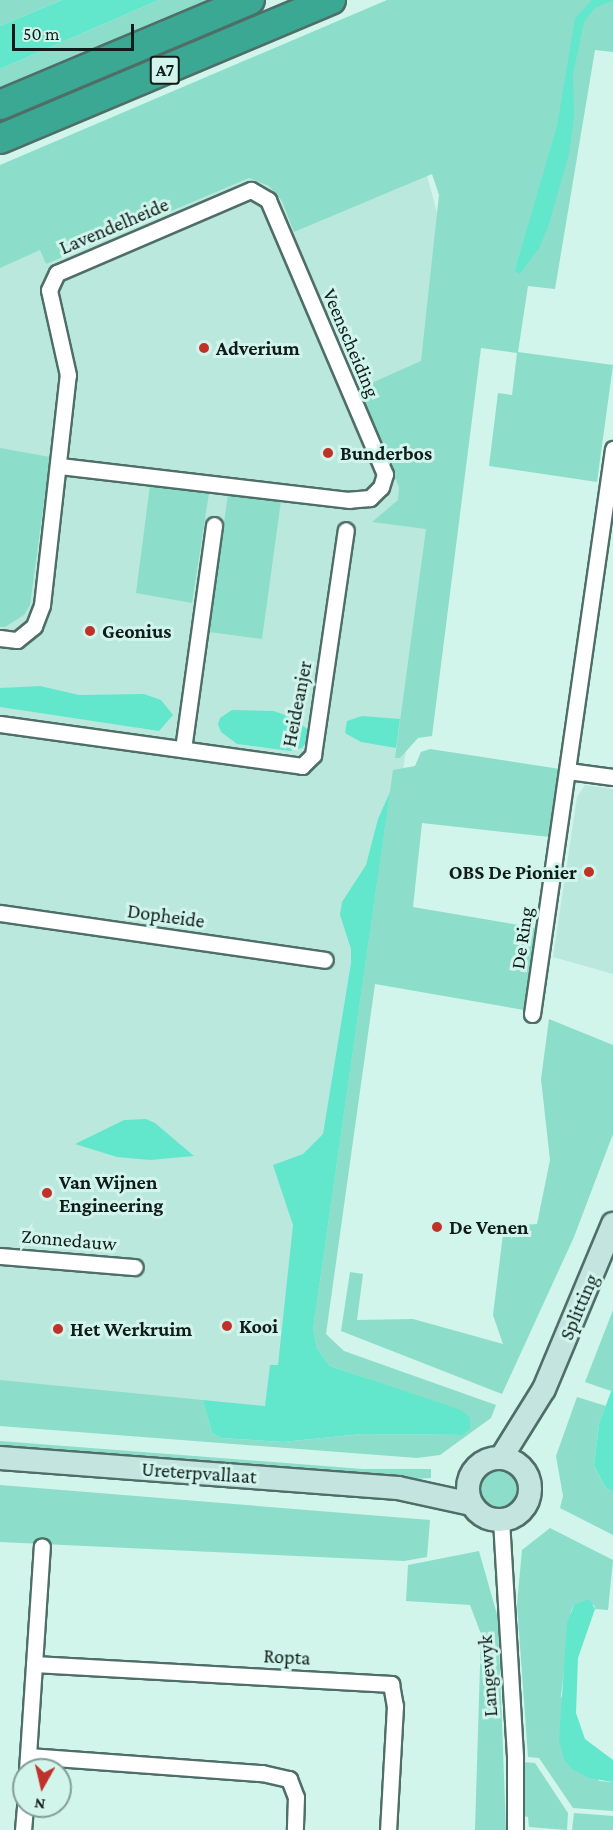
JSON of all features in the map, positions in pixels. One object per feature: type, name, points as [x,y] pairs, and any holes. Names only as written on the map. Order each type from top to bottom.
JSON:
[{"type":"highway","name":"A7","points":[[0,105],[250,0]]},
{"type":"highway","name":"A7","points":[[0,139],[331,0]]},
{"type":"main road","name":"Splitting","points":[[510,1462],[537,1421],[544,1389],[613,1224]]},
{"type":"main road","name":"Ureterpvallaat","points":[[0,1458],[398,1488],[471,1504]]},
{"type":"main road","points":[[510,1462],[528,1479],[528,1499],[520,1512],[501,1520],[482,1515],[471,1504],[469,1479],[481,1463],[510,1462]]},
{"type":"main road","name":"Ureterpvallaat","points":[[398,1488],[421,1482],[457,1483],[469,1479]]},
{"type":"street","name":"Lavendelheide","points":[[0,638],[17,640],[34,626],[42,605],[61,466],[69,375],[49,290],[57,273],[251,190],[268,200]]},
{"type":"street","name":"Veenscheiding","points":[[61,466],[350,500],[370,498],[381,487],[385,474],[268,200]]},
{"type":"street","points":[[613,449],[610,487],[568,766],[613,777]]},
{"type":"street","points":[[183,749],[214,525]]},
{"type":"street","name":"Heideanjer","points":[[0,724],[302,766],[313,755],[345,530]]},
{"type":"street","name":"De Ring","points":[[532,1014],[568,766]]},
{"type":"street","name":"Dopheide","points":[[0,913],[325,960]]},
{"type":"street","name":"Zonnedauw","points":[[0,1256],[135,1267]]},
{"type":"street","name":"Langewyk","points":[[501,1520],[515,1758],[515,1830]]},
{"type":"street","points":[[28,1758],[42,1547]]},
{"type":"street","name":"Ropta","points":[[34,1664],[392,1684],[395,1706],[388,1830]]},
{"type":"street","points":[[72,1765],[262,1773],[289,1779],[296,1797],[295,1830]]},
{"type":"shaded area","points":[[0,0],[62,0],[0,26]]},
{"type":"shaded area","points":[[62,0],[159,0],[0,69],[0,26]]},
{"type":"shaded area","points":[[159,0],[215,0],[0,89],[0,69]]},
{"type":"shaded area","points":[[387,0],[613,0],[613,52],[595,50],[555,289],[528,286],[518,352],[613,365],[597,482],[489,466],[498,393],[512,395],[517,353],[481,348],[432,736],[418,738],[400,758],[395,758],[426,529],[372,522],[398,500],[399,487],[358,389],[421,361],[439,195],[432,174],[294,232],[282,201],[269,186],[249,178],[46,264],[40,250],[0,268],[0,165]]},
{"type":"shaded area","points":[[592,0],[613,0],[595,8],[584,22],[573,74],[574,117],[569,154],[548,227],[539,248],[520,274],[515,271],[557,126],[575,18]]},
{"type":"shaded area","points":[[390,36],[467,326],[309,1425],[0,1402],[0,204]]},
{"type":"shaded area","points":[[0,448],[50,457],[30,605],[24,615],[5,627],[0,627]]},
{"type":"shaded area","points":[[150,485],[209,493],[192,603],[136,593]]},
{"type":"shaded area","points":[[228,494],[281,501],[262,639],[209,632]]},
{"type":"shaded area","points":[[40,686],[79,695],[144,694],[161,700],[173,715],[159,731],[0,707],[0,688]]},
{"type":"shaded area","points":[[232,710],[274,711],[296,719],[309,731],[307,741],[302,748],[290,751],[237,744],[221,732],[218,724],[220,718]]},
{"type":"shaded area","points":[[362,716],[400,719],[396,748],[361,742],[345,733],[347,721]]},
{"type":"shaded area","points":[[430,749],[560,769],[550,837],[422,823],[413,907],[536,928],[524,1010],[375,984],[326,1334],[344,1351],[496,1405],[491,1418],[440,1455],[417,1458],[0,1426],[0,1380],[203,1400],[212,1433],[221,1438],[283,1442],[362,1434],[463,1435],[368,1379],[330,1366],[317,1349],[313,1329],[393,770],[415,766],[421,752]]},
{"type":"shaded area","name":"OBS De Pionier","points":[[585,785],[613,789],[613,974],[553,957],[577,797]]},
{"type":"shaded area","points":[[390,792],[313,1329],[317,1349],[330,1366],[461,1410],[470,1418],[470,1429],[463,1435],[362,1434],[283,1442],[221,1438],[212,1433],[203,1400],[265,1406],[270,1365],[278,1365],[293,1225],[273,1165],[303,1154],[323,1134],[351,963],[351,949],[340,915],[342,902],[366,865],[378,819]]},
{"type":"shaded area","points":[[549,1019],[613,1045],[613,1134],[574,1237],[502,1394],[341,1331],[350,1272],[363,1274],[357,1320],[413,1319],[503,1344],[493,1315],[504,1226],[537,1224],[550,1160],[541,1079]]},
{"type":"shaded area","points":[[146,1119],[155,1123],[194,1156],[150,1160],[117,1157],[75,1144],[124,1120]]},
{"type":"shaded area","points":[[613,1310],[613,1386],[611,1391],[585,1382]]},
{"type":"shaded area","points":[[613,1386],[613,1492],[605,1487],[594,1465],[599,1424]]},
{"type":"shaded area","points":[[577,1397],[606,1406],[599,1424],[594,1465],[605,1487],[613,1492],[613,1535],[560,1508],[563,1496],[556,1456]]},
{"type":"shaded area","points":[[0,1441],[363,1469],[431,1469],[431,1478],[382,1481],[0,1451]]},
{"type":"shaded area","points":[[499,1470],[512,1476],[518,1489],[512,1502],[499,1508],[486,1502],[480,1489],[486,1476]]},
{"type":"shaded area","points":[[0,1485],[430,1520],[427,1557],[404,1561],[0,1542]]},
{"type":"shaded area","points":[[550,1528],[613,1560],[608,1610],[595,1609],[594,1605],[574,1605],[571,1611],[561,1696],[599,1781],[613,1782],[613,1811],[573,1808],[539,1758],[528,1757],[517,1604],[522,1550]]},
{"type":"shaded area","points":[[479,1551],[498,1618],[506,1830],[475,1830],[481,1634],[470,1605],[406,1601],[408,1565]]},
{"type":"shaded area","points":[[589,1599],[595,1609],[578,1658],[576,1713],[585,1739],[613,1760],[613,1782],[589,1778],[571,1768],[564,1759],[559,1740],[567,1623],[574,1605]]},
{"type":"shaded area","points":[[523,1762],[535,1763],[568,1813],[567,1830],[529,1827],[528,1817],[524,1816]]},
{"type":"shaded area","points":[[574,1813],[613,1816],[613,1830],[572,1830]]},
{"type":"place","name":"Adverium","points":[[204,348]]},
{"type":"place","name":"Bunderbos","points":[[328,453]]},
{"type":"place","name":"Geonius","points":[[90,631]]},
{"type":"place","name":"OBS De Pionier","points":[[589,872]]},
{"type":"place","name":"Van Wijnen Engineering","points":[[47,1193]]},
{"type":"place","name":"De Venen","points":[[437,1227]]},
{"type":"place","name":"Kooi","points":[[227,1326]]},
{"type":"place","name":"Het Werkruim","points":[[58,1329]]}]
